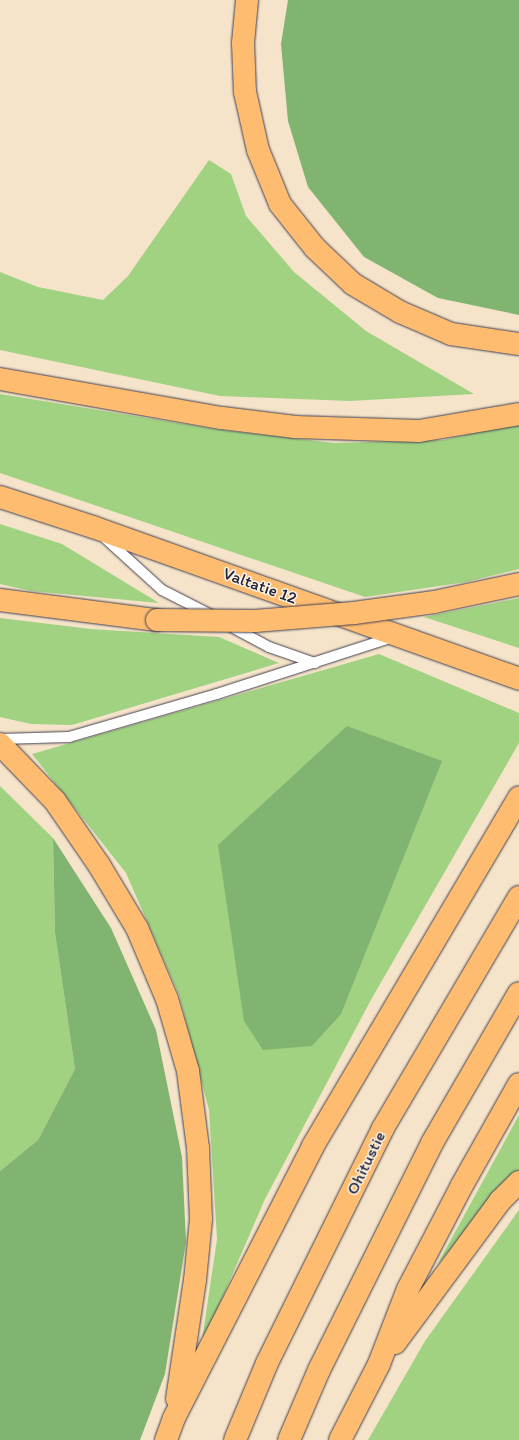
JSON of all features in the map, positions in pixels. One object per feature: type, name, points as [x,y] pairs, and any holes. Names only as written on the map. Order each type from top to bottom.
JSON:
[{"type":"highway","points":[[247,0],[243,43],[246,92],[258,150],[280,204],[315,248],[353,284],[400,312],[451,334],[519,344]]},
{"type":"highway","points":[[0,379],[214,417],[294,427],[419,431],[519,414]]},
{"type":"highway","name":"Valtatie 12","points":[[0,497],[93,527],[519,679]]},
{"type":"highway","points":[[0,600],[157,620],[255,621],[354,613],[434,602],[519,584]]},
{"type":"highway","points":[[0,744],[55,802],[99,865],[137,928],[167,999],[188,1071],[198,1148],[201,1219],[195,1280],[174,1418]]},
{"type":"highway","points":[[166,1440],[174,1418],[313,1146],[519,797]]},
{"type":"highway","name":"Ohitustie","points":[[234,1440],[267,1363],[383,1128],[519,897]]},
{"type":"highway","points":[[289,1440],[319,1370],[432,1143],[519,993]]},
{"type":"highway","points":[[340,1440],[379,1364],[408,1289],[460,1187],[519,1084]]},
{"type":"highway","points":[[379,1364],[500,1201],[519,1182]]},
{"type":"lane","points":[[93,527],[162,590],[269,647],[315,662]]},
{"type":"lane","points":[[0,739],[69,738],[399,635]]},
{"type":"green space","points":[[288,0],[519,0],[519,315],[438,298],[364,257],[308,187],[288,121],[281,44]]},
{"type":"green space","points":[[209,160],[231,174],[246,216],[294,272],[366,331],[474,394],[350,401],[220,396],[0,350],[0,272],[38,287],[103,300],[128,276]]},
{"type":"green space","points":[[0,394],[214,429],[334,443],[443,440],[519,423],[519,569],[466,582],[365,597],[0,473]]},
{"type":"green space","points":[[0,524],[62,544],[159,603],[31,591],[0,584]]},
{"type":"green space","points":[[519,598],[519,648],[424,617]]},
{"type":"green space","points":[[0,618],[91,629],[219,637],[279,663],[72,725],[31,724],[0,717]]},
{"type":"green space","points":[[379,654],[519,713],[519,743],[372,998],[265,1199],[201,1347],[217,1239],[209,1110],[179,995],[126,873],[32,754]]},
{"type":"green space","points":[[347,726],[442,761],[341,1014],[312,1046],[263,1050],[244,1021],[218,845]]},
{"type":"green space","points":[[0,786],[53,838],[55,933],[75,1069],[38,1140],[0,1171]]},
{"type":"green space","points":[[53,838],[111,928],[156,1030],[182,1157],[186,1242],[165,1374],[140,1440],[0,1440],[0,1171],[38,1140],[75,1069],[55,933]]},
{"type":"green space","points":[[519,1115],[519,1171],[437,1265]]},
{"type":"green space","points":[[519,1210],[519,1440],[368,1440],[425,1341]]}]
